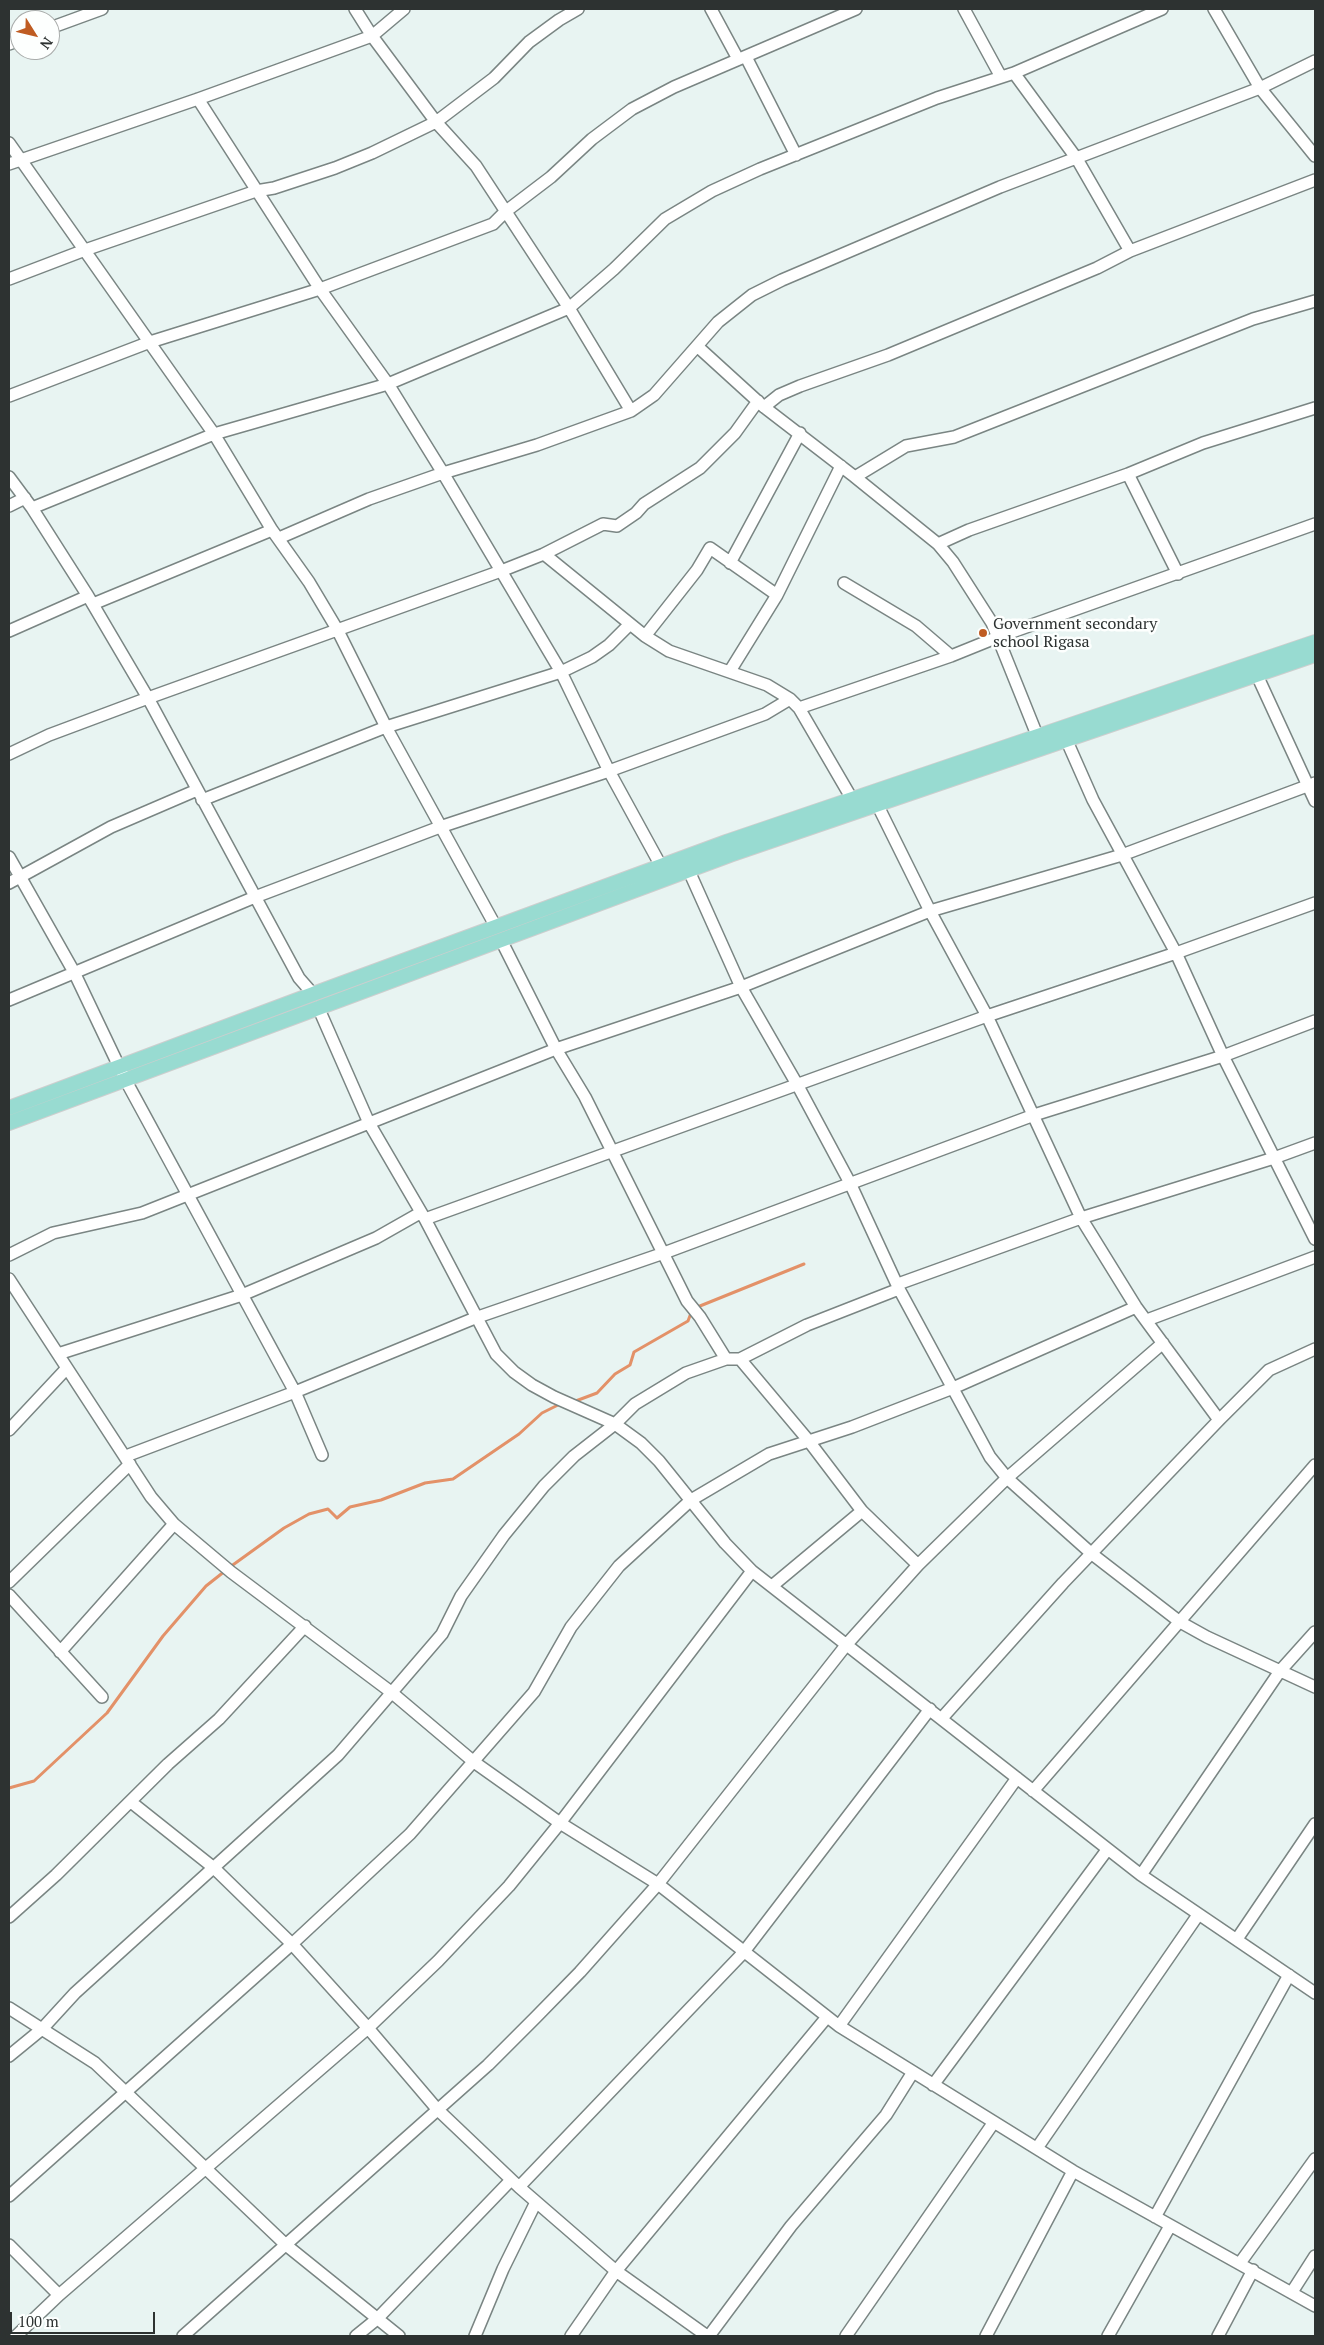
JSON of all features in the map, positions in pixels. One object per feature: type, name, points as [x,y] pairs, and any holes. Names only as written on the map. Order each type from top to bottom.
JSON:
[{"type":"main road","points":[[499,934],[662,866],[1037,735],[1315,642]]},
{"type":"main road","points":[[9,1123],[123,1073],[315,1000],[499,934],[1256,673],[1315,655]]},
{"type":"main road","points":[[9,1108],[123,1073]]},
{"type":"street","points":[[60,24],[102,9]]},
{"type":"street","points":[[355,9],[372,36],[436,122],[476,166],[569,308],[631,410]]},
{"type":"street","points":[[9,164],[198,99],[372,36],[404,9]]},
{"type":"street","points":[[9,279],[85,250],[256,191],[274,188],[335,168],[372,153],[436,122],[494,78],[529,42],[578,9]]},
{"type":"street","points":[[711,9],[742,58],[796,155]]},
{"type":"street","points":[[9,396],[150,342],[320,289],[493,224],[505,212],[551,178],[592,139],[632,109],[674,88],[856,9]]},
{"type":"street","points":[[964,9],[1001,77]]},
{"type":"street","points":[[9,506],[28,503],[214,434],[388,384],[569,308],[614,269],[665,219],[712,191],[937,98],[1014,72],[1162,9]]},
{"type":"street","points":[[1214,9],[1260,88],[1315,156]]},
{"type":"street","points":[[9,631],[369,499],[443,473],[537,445],[631,410],[654,395],[718,322],[752,295],[782,280],[1000,187],[1260,88],[1315,61]]},
{"type":"street","points":[[1014,72],[1077,159],[1130,251]]},
{"type":"street","points":[[198,99],[320,289],[388,384],[443,473],[561,672],[609,771],[662,866]]},
{"type":"street","points":[[9,143],[214,434],[337,629],[386,727],[499,934],[556,1050],[585,1097],[687,1301],[700,1317],[726,1359]]},
{"type":"street","points":[[9,754],[49,735],[148,698],[501,571],[544,554],[603,524],[617,526],[636,513],[644,504],[700,468],[761,404],[779,395],[888,355],[1097,268],[1130,251],[1315,180]]},
{"type":"street","points":[[855,476],[906,446],[954,437],[1253,320],[1315,301]]},
{"type":"street","points":[[697,346],[761,404],[855,476],[938,544],[954,562],[992,623],[1037,735]]},
{"type":"street","points":[[938,544],[969,530],[1128,474],[1203,443],[1315,408]]},
{"type":"street","points":[[730,563],[800,433]]},
{"type":"street","points":[[730,671],[777,595],[841,466]]},
{"type":"street","points":[[1128,474],[1178,574]]},
{"type":"street","points":[[9,477],[28,503],[90,600],[148,698],[299,978],[315,1000],[369,1123],[423,1216],[475,1318],[496,1354],[532,1385],[575,1408],[614,1424],[647,1449],[725,1543],[752,1571],[942,1718],[1107,1850],[1198,1915],[1237,1939],[1315,1993]]},
{"type":"street","points":[[799,708],[951,656],[998,637],[1315,524]]},
{"type":"street","points":[[645,636],[697,570],[710,548],[777,595]]},
{"type":"street","points":[[544,554],[645,636],[669,650],[767,685],[790,698],[799,708],[852,799]]},
{"type":"street","points":[[844,583],[916,626],[951,656]]},
{"type":"street","points":[[9,883],[111,827],[386,727],[561,672],[592,658],[610,645],[630,624]]},
{"type":"street","points":[[1256,673],[1311,785],[1315,801]]},
{"type":"street","points":[[9,1000],[255,898],[440,827],[609,771],[765,714],[790,698]]},
{"type":"street","points":[[1066,739],[1093,800],[1176,953],[1223,1056],[1315,1240]]},
{"type":"street","points":[[9,1255],[53,1233],[142,1213],[186,1194],[556,1050],[741,987],[930,911],[1122,855],[1311,785]]},
{"type":"street","points":[[877,804],[930,911],[987,1016],[1081,1218],[1136,1307],[1219,1420]]},
{"type":"street","points":[[9,857],[74,972],[123,1073],[186,1194],[295,1392],[322,1455]]},
{"type":"street","points":[[689,870],[741,987],[798,1086],[850,1183],[899,1286],[990,1457],[1007,1478],[1092,1554],[1180,1622],[1207,1637],[1315,1688]]},
{"type":"street","points":[[58,1354],[242,1296],[423,1216],[798,1086],[987,1016],[1176,953],[1315,903]]},
{"type":"street","points":[[9,1582],[128,1460],[475,1318],[664,1253],[1034,1115],[1223,1056],[1315,1021]]},
{"type":"street","points":[[9,2056],[42,2029],[75,1993],[338,1755],[442,1634],[461,1596],[504,1536],[544,1486],[574,1456],[614,1424],[635,1404],[655,1390],[686,1373],[726,1359],[740,1359],[806,1325],[899,1286],[1081,1218],[1274,1158],[1315,1143]]},
{"type":"street","points":[[1147,1320],[1315,1257]]},
{"type":"street","points":[[9,1280],[151,1497],[174,1524],[231,1572],[391,1692],[474,1762],[560,1823],[658,1884],[700,1916],[743,1953],[839,2026],[1074,2171],[1315,2306]]},
{"type":"street","points":[[9,2196],[292,1944],[410,1834],[534,1692],[571,1627],[619,1566],[691,1500],[769,1454],[852,1427],[953,1388],[1136,1307]]},
{"type":"street","points":[[183,2336],[488,2065],[536,2017],[580,1972],[658,1884],[847,1644],[918,1565],[1007,1478],[1163,1343]]},
{"type":"street","points":[[942,1718],[1039,1609],[1269,1370],[1315,1349]]},
{"type":"street","points":[[740,1359],[808,1440],[862,1512],[918,1565]]},
{"type":"street","points":[[9,1430],[66,1368]]},
{"type":"street","points":[[1033,1791],[1315,1467]]},
{"type":"street","points":[[772,1586],[862,1512]]},
{"type":"street","points":[[60,1652],[174,1524]]},
{"type":"street","points":[[16,2336],[59,2295],[368,2028],[451,1947],[509,1886],[560,1823],[752,1571]]},
{"type":"street","points":[[9,1594],[102,1697]]},
{"type":"street","points":[[9,1917],[56,1875],[168,1764],[219,1719],[305,1626]]},
{"type":"street","points":[[1141,1875],[1280,1670],[1315,1632]]},
{"type":"street","points":[[356,2336],[377,2319],[515,2184],[743,1953],[930,1709]]},
{"type":"street","points":[[839,2026],[1017,1778]]},
{"type":"street","points":[[131,1802],[214,1868],[292,1944],[368,2028],[437,2109],[515,2184],[616,2271],[708,2336],[791,2226],[886,2115],[913,2072]]},
{"type":"street","points":[[1237,1939],[1315,1824]]},
{"type":"street","points":[[933,2085],[1107,1850]]},
{"type":"street","points":[[1037,2148],[1198,1915]]},
{"type":"street","points":[[1155,2217],[1289,1975]]},
{"type":"street","points":[[9,2008],[94,2064],[127,2092],[286,2245],[399,2336]]},
{"type":"street","points":[[571,2336],[616,2271],[827,2017]]},
{"type":"street","points":[[846,2336],[994,2122]]},
{"type":"street","points":[[1240,2263],[1315,2159]]},
{"type":"street","points":[[986,2336],[1074,2171]]},
{"type":"street","points":[[475,2336],[503,2268],[536,2202]]},
{"type":"street","points":[[1108,2336],[1170,2226]]},
{"type":"street","points":[[9,2245],[59,2295]]},
{"type":"street","points":[[1292,2292],[1315,2256]]},
{"type":"street","points":[[1218,2336],[1253,2270]]},
{"type":"waterway","points":[[695,1308],[804,1264]]},
{"type":"waterway","points":[[573,1402],[597,1393],[615,1374],[630,1365],[634,1352],[688,1321],[691,1313]]},
{"type":"waterway","points":[[230,1567],[284,1528],[309,1514],[328,1509],[337,1518],[350,1507],[381,1500],[425,1483],[453,1479],[519,1434],[542,1413],[560,1404]]},
{"type":"waterway","points":[[9,1788],[34,1781],[107,1713],[163,1636],[206,1586],[225,1571]]},
{"type":"place","name":"Government secondary school Rigasa","points":[[983,633]]}]
